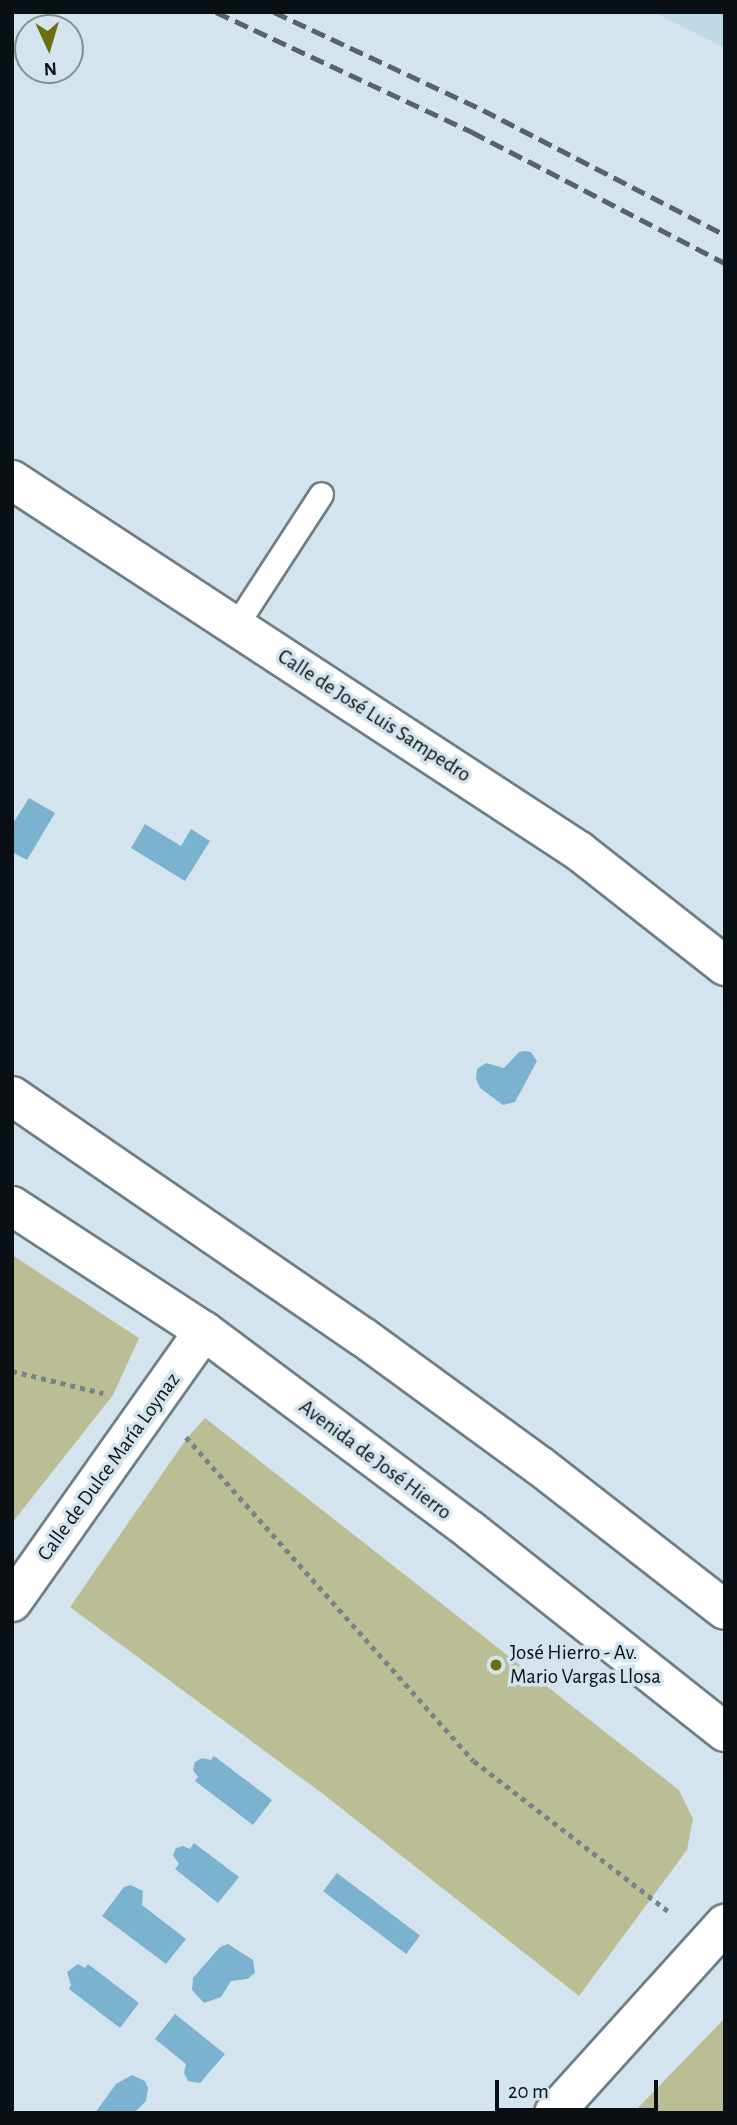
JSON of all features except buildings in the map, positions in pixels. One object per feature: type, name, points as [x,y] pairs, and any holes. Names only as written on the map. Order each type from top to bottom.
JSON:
[{"type":"street","name":"Calle de José Luis Sampedro","points":[[12,480],[579,850],[725,966]]},
{"type":"street","points":[[12,1096],[363,1336],[540,1466],[725,1610]]},
{"type":"street","name":"Avenida de José Hierro","points":[[12,1206],[204,1331],[470,1530],[725,1732]]},
{"type":"street","name":"Calle de Dulce María Loynaz","points":[[12,1602],[204,1331]]},
{"type":"street","points":[[554,2113],[725,1924]]},
{"type":"lane","points":[[236,625],[321,494]]},
{"type":"path","points":[[12,1371],[113,1395]]},
{"type":"path","points":[[182,1432],[474,1761],[668,1911]]},
{"type":"shaded area","points":[[653,12],[725,12],[725,48]]},
{"type":"green space","points":[[12,1255],[139,1338],[113,1395],[12,1523]]},
{"type":"green space","points":[[205,1418],[679,1790],[693,1819],[687,1850],[579,1996],[327,1797],[70,1607],[187,1438]]},
{"type":"green space","points":[[725,2018],[725,2113],[633,2113]]},
{"type":"water","points":[[29,798],[55,813],[27,860],[12,852],[12,825]]},
{"type":"water","points":[[145,824],[181,846],[191,829],[210,841],[185,881],[131,848]]},
{"type":"water","points":[[519,1052],[531,1052],[537,1061],[515,1102],[503,1105],[480,1088],[476,1079],[477,1069],[486,1063],[504,1068]]},
{"type":"water","points":[[214,1756],[272,1800],[253,1825],[195,1781],[198,1777],[193,1770],[195,1762],[202,1758],[211,1760]]},
{"type":"water","points":[[194,1843],[239,1877],[218,1903],[175,1869],[179,1864],[173,1855],[176,1848],[183,1846],[190,1849]]},
{"type":"water","points":[[337,1873],[420,1936],[406,1954],[323,1891]]},
{"type":"water","points":[[131,1885],[143,1891],[142,1905],[186,1939],[166,1964],[102,1916],[124,1887]]},
{"type":"water","points":[[228,1944],[253,1960],[255,1973],[247,1979],[231,1981],[221,1997],[204,2003],[192,1990],[193,1978],[220,1947]]},
{"type":"water","points":[[78,1964],[85,1968],[88,1964],[139,2003],[120,2028],[69,1989],[71,1985],[67,1972]]},
{"type":"water","points":[[175,2014],[225,2054],[200,2083],[188,2081],[184,2073],[186,2064],[155,2039]]},
{"type":"water","points":[[132,2075],[145,2081],[148,2088],[146,2101],[134,2113],[95,2113],[116,2084]]},
{"type":"railway","points":[[216,12],[472,132],[725,263]]},
{"type":"railway","points":[[274,12],[483,110],[725,235]]},
{"type":"place","name":"José Hierro - Av. Mario Vargas Llosa","points":[[496,1665]]}]
